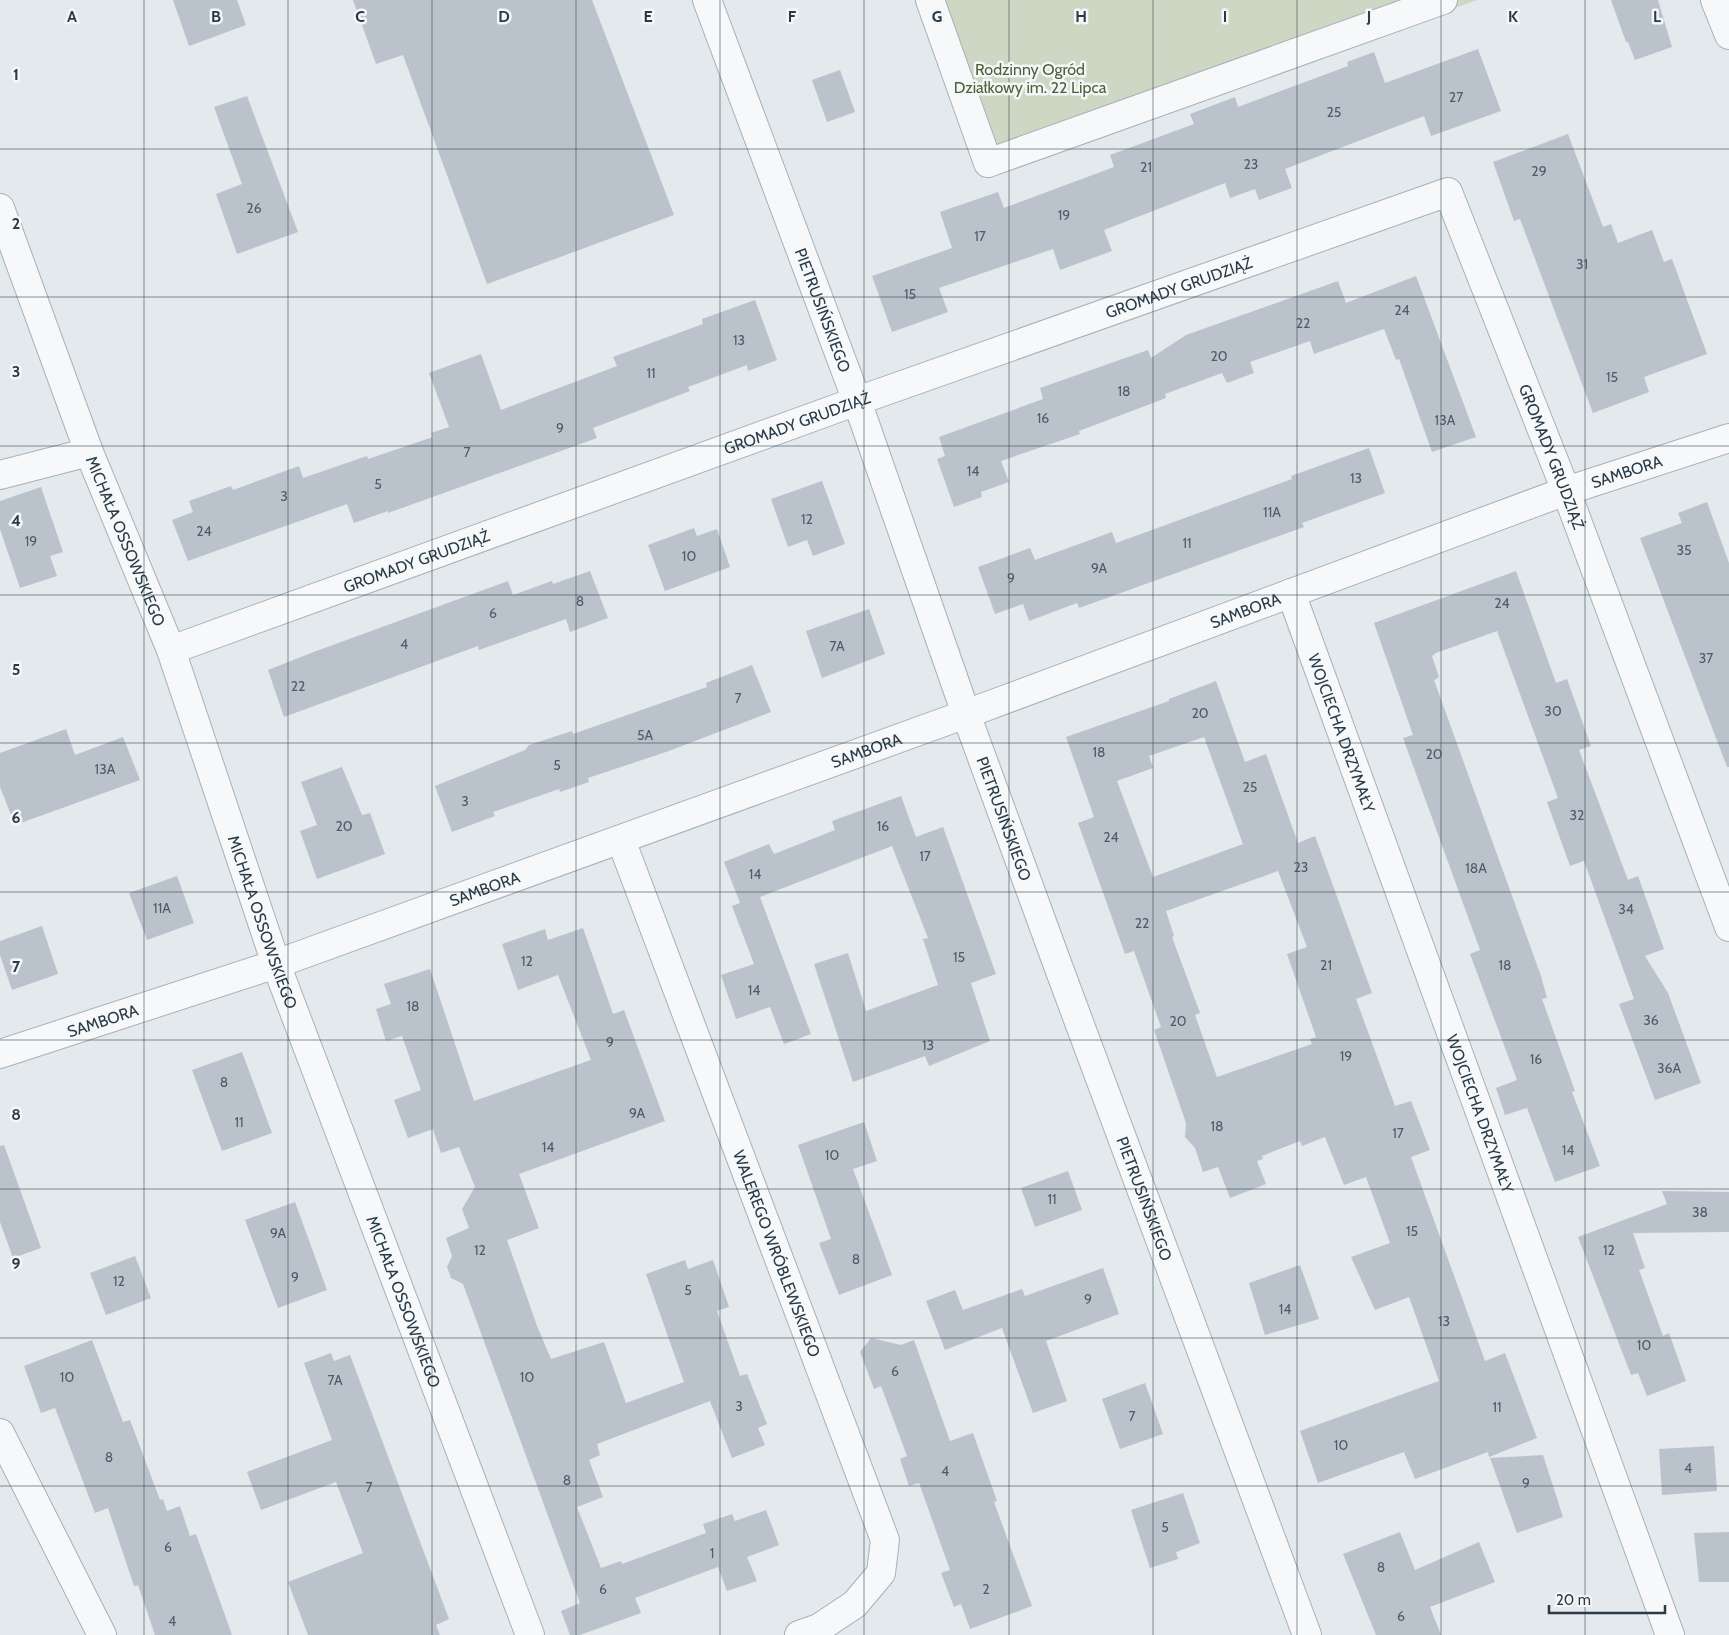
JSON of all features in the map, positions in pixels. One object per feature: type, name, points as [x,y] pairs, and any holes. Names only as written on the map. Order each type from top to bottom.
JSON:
[{"type":"street","name":"PIETRUSIŃSKIEGO","points":[[707,0],[857,401],[966,714],[1307,1635]]},
{"type":"street","points":[[930,0],[988,163],[1443,0]]},
{"type":"street","points":[[1715,0],[1729,35]]},
{"type":"street","name":"GROMADY GRUDZIĄŻ","points":[[171,650],[857,401],[1448,192],[1566,491],[1729,927]]},
{"type":"street","name":"MICHAŁA OSSOWSKIEGO","points":[[0,208],[89,452],[171,650],[276,964],[530,1635]]},
{"type":"street","name":"SAMBORA","points":[[0,1054],[276,964],[966,714],[1566,491],[1729,438]]},
{"type":"street","points":[[0,475],[89,452]]},
{"type":"street","name":"WOJCIECHA DRZYMAŁY","points":[[1291,593],[1670,1635]]},
{"type":"street","name":"WALEREGO WRÓBLEWSKIEGO","points":[[621,840],[885,1540],[881,1573],[855,1604],[819,1628],[799,1635]]},
{"type":"street","points":[[0,1433],[102,1635]]},
{"type":"green space","name":"Rodzinny Ogród Działkowy im. 22 Lipca","points":[[919,0],[1477,0],[981,178]]},
{"type":"building","points":[[173,0],[237,0],[246,25],[189,46]]},
{"type":"building","points":[[353,0],[592,0],[674,215],[487,284],[403,55],[376,64]]},
{"type":"building","points":[[1611,0],[1658,0],[1672,47],[1635,60],[1628,42],[1626,42]]},
{"type":"building","points":[[1478,49],[1501,111],[1431,136],[1424,116],[1285,169],[1292,188],[1259,200],[1255,189],[1230,198],[1225,183],[1104,230],[1112,251],[1060,270],[1053,249],[939,288],[948,312],[892,332],[872,276],[952,248],[940,212],[998,192],[1004,208],[1114,167],[1110,155],[1194,124],[1190,114],[1235,97],[1238,107],[1348,66],[1347,62],[1374,52],[1385,83]]},
{"type":"building","points":[[840,70],[855,112],[827,122],[812,80]]},
{"type":"building","points":[[247,96],[298,232],[237,254],[216,194],[242,184],[214,107]]},
{"type":"building","points":[[1568,134],[1603,227],[1611,224],[1618,243],[1652,230],[1664,262],[1672,259],[1707,354],[1644,377],[1649,392],[1593,413],[1520,219],[1514,221],[1493,162]]},
{"type":"building","points":[[1416,276],[1476,437],[1432,452],[1399,359],[1396,360],[1384,329],[1314,354],[1310,341],[1250,362],[1254,373],[1227,383],[1222,373],[1165,394],[1166,398],[1079,431],[1080,434],[1001,461],[1009,482],[981,492],[982,497],[954,507],[937,459],[945,456],[939,437],[1043,399],[1040,388],[1148,350],[1151,358],[1186,335],[1338,281],[1346,303]]},
{"type":"building","points":[[755,300],[777,360],[748,371],[747,365],[688,387],[690,391],[593,428],[597,438],[388,513],[388,511],[354,523],[347,504],[188,561],[172,520],[193,512],[189,501],[231,486],[233,490],[299,466],[303,478],[367,456],[368,459],[433,437],[431,433],[449,427],[429,373],[481,354],[501,410],[617,366],[613,357],[703,324],[702,319]]},
{"type":"building","points":[[1369,448],[1385,493],[1302,523],[1304,527],[1079,608],[1077,603],[1029,621],[1023,604],[995,614],[978,567],[1030,548],[1035,560],[1112,532],[1116,543],[1292,479],[1291,476]]},
{"type":"building","points":[[822,481],[845,544],[813,556],[807,540],[788,547],[771,499]]},
{"type":"building","points":[[41,487],[63,552],[50,556],[57,576],[20,588],[0,529],[0,501]]},
{"type":"building","points":[[1707,502],[1729,563],[1729,767],[1727,767],[1640,538],[1682,523],[1678,513]]},
{"type":"building","points":[[694,528],[697,536],[717,529],[730,567],[665,591],[648,545]]},
{"type":"building","points":[[590,571],[608,618],[570,632],[566,619],[479,650],[478,646],[284,717],[268,670],[508,581],[513,595],[552,581],[553,584]]},
{"type":"building","points":[[1516,571],[1556,683],[1567,679],[1591,746],[1579,750],[1628,880],[1638,876],[1664,949],[1645,956],[1668,993],[1701,1083],[1655,1100],[1619,1004],[1634,999],[1584,861],[1570,866],[1547,802],[1558,798],[1497,631],[1436,653],[1432,656],[1439,677],[1434,680],[1541,976],[1547,998],[1542,999],[1575,1091],[1572,1092],[1600,1166],[1555,1182],[1527,1108],[1505,1115],[1496,1088],[1517,1080],[1470,954],[1480,950],[1403,738],[1413,735],[1374,623]]},
{"type":"building","points":[[869,609],[885,654],[822,678],[806,631]]},
{"type":"building","points":[[752,665],[771,712],[666,752],[588,778],[589,782],[560,792],[559,789],[493,812],[495,816],[452,832],[435,786],[525,750],[529,745],[572,731],[573,734],[707,687],[706,683]]},
{"type":"building","points":[[1216,681],[1245,762],[1266,754],[1298,843],[1315,836],[1372,993],[1356,999],[1395,1106],[1411,1101],[1430,1150],[1411,1157],[1485,1361],[1505,1353],[1537,1438],[1489,1457],[1488,1452],[1415,1479],[1404,1452],[1318,1483],[1300,1431],[1439,1381],[1409,1297],[1375,1310],[1351,1257],[1390,1243],[1366,1177],[1344,1185],[1325,1137],[1302,1146],[1300,1141],[1262,1156],[1263,1159],[1257,1161],[1266,1184],[1230,1198],[1218,1167],[1203,1172],[1195,1148],[1185,1137],[1186,1123],[1154,1030],[1161,1027],[1134,951],[1125,954],[1078,823],[1094,817],[1066,737],[1169,701],[1169,699]],"holes":[[[1204,737],[1243,844],[1153,877],[1117,781],[1153,768],[1149,756]],[[1278,871],[1307,947],[1287,954],[1316,1037],[1310,1039],[1312,1044],[1217,1077],[1195,1015],[1200,1013],[1172,937],[1174,936],[1166,911]]]},
{"type":"building","points":[[66,729],[75,755],[123,737],[140,780],[15,825],[0,787],[0,753]]},
{"type":"building","points":[[342,767],[362,815],[370,813],[385,854],[317,879],[300,831],[317,825],[301,782]]},
{"type":"building","points":[[901,796],[916,837],[943,827],[996,974],[971,983],[990,1041],[929,1066],[925,1056],[853,1082],[814,964],[848,953],[866,1011],[938,985],[923,939],[928,938],[892,846],[760,897],[811,1034],[784,1044],[770,1007],[736,1019],[721,975],[754,964],[732,906],[740,903],[724,862],[769,844],[774,854],[835,830],[832,821]]},
{"type":"building","points":[[177,876],[194,923],[147,940],[129,893]]},
{"type":"building","points":[[42,926],[58,974],[12,990],[0,955],[0,941]]},
{"type":"building","points":[[583,928],[613,1014],[624,1010],[665,1121],[519,1174],[539,1228],[507,1240],[537,1326],[551,1359],[604,1342],[626,1403],[684,1382],[646,1274],[685,1260],[688,1269],[713,1260],[729,1307],[717,1311],[740,1376],[747,1374],[767,1424],[758,1428],[765,1445],[732,1458],[710,1401],[597,1444],[600,1455],[589,1460],[603,1497],[577,1507],[601,1568],[621,1561],[622,1564],[706,1533],[703,1524],[732,1514],[735,1521],[766,1510],[779,1545],[747,1557],[757,1581],[727,1591],[718,1567],[635,1598],[641,1613],[580,1635],[570,1635],[561,1611],[580,1603],[463,1284],[451,1278],[447,1267],[452,1256],[446,1238],[469,1228],[462,1209],[475,1187],[459,1147],[441,1153],[433,1129],[408,1138],[394,1100],[421,1090],[402,1036],[386,1041],[376,1009],[391,1004],[384,984],[430,969],[474,1101],[591,1060],[558,975],[518,990],[502,944],[545,929],[548,940]]},
{"type":"building","points":[[242,1052],[272,1133],[222,1151],[192,1070]]},
{"type":"building","points":[[864,1122],[877,1161],[853,1169],[892,1275],[839,1295],[819,1243],[831,1239],[798,1145]]},
{"type":"building","points":[[4,1145],[41,1248],[13,1258],[0,1222],[0,1146]]},
{"type":"building","points":[[1068,1171],[1082,1210],[1035,1227],[1021,1188]]},
{"type":"building","points":[[1662,1191],[1729,1192],[1729,1232],[1633,1233],[1645,1268],[1639,1270],[1663,1336],[1669,1333],[1686,1381],[1647,1396],[1638,1373],[1631,1375],[1578,1237],[1667,1204]]},
{"type":"building","points":[[295,1202],[327,1290],[278,1308],[245,1220]]},
{"type":"building","points":[[135,1256],[151,1298],[106,1315],[90,1273]]},
{"type":"building","points":[[1300,1265],[1319,1319],[1265,1335],[1249,1283]]},
{"type":"building","points":[[1103,1268],[1119,1314],[1046,1341],[1067,1401],[1033,1413],[1002,1328],[945,1350],[926,1301],[955,1290],[963,1310],[1022,1289],[1025,1296]]},
{"type":"building","points":[[871,1338],[901,1345],[914,1340],[950,1441],[973,1433],[997,1501],[994,1502],[1032,1606],[970,1629],[961,1604],[954,1607],[941,1573],[950,1570],[919,1483],[909,1486],[900,1459],[907,1456],[881,1386],[874,1389],[860,1352]]},
{"type":"building","points":[[92,1340],[123,1422],[130,1420],[160,1500],[163,1499],[167,1511],[180,1506],[190,1536],[196,1534],[232,1635],[155,1635],[138,1585],[134,1586],[108,1508],[95,1513],[55,1408],[41,1413],[24,1366]]},
{"type":"building","points":[[331,1353],[334,1361],[350,1355],[449,1619],[436,1625],[440,1635],[308,1635],[288,1582],[363,1553],[336,1482],[261,1510],[247,1472],[332,1440],[304,1363]]},
{"type":"building","points":[[1145,1383],[1163,1434],[1120,1449],[1102,1399]]},
{"type":"building","points":[[1714,1446],[1717,1491],[1662,1495],[1659,1449]]},
{"type":"building","points":[[1543,1455],[1563,1517],[1517,1533],[1490,1458]]},
{"type":"building","points":[[1183,1493],[1200,1543],[1176,1552],[1178,1559],[1150,1568],[1131,1510]]},
{"type":"building","points":[[1400,1532],[1415,1570],[1479,1542],[1495,1582],[1430,1607],[1441,1635],[1376,1635],[1343,1554]]},
{"type":"building","points":[[1729,1532],[1729,1582],[1699,1582],[1694,1533]]}]
